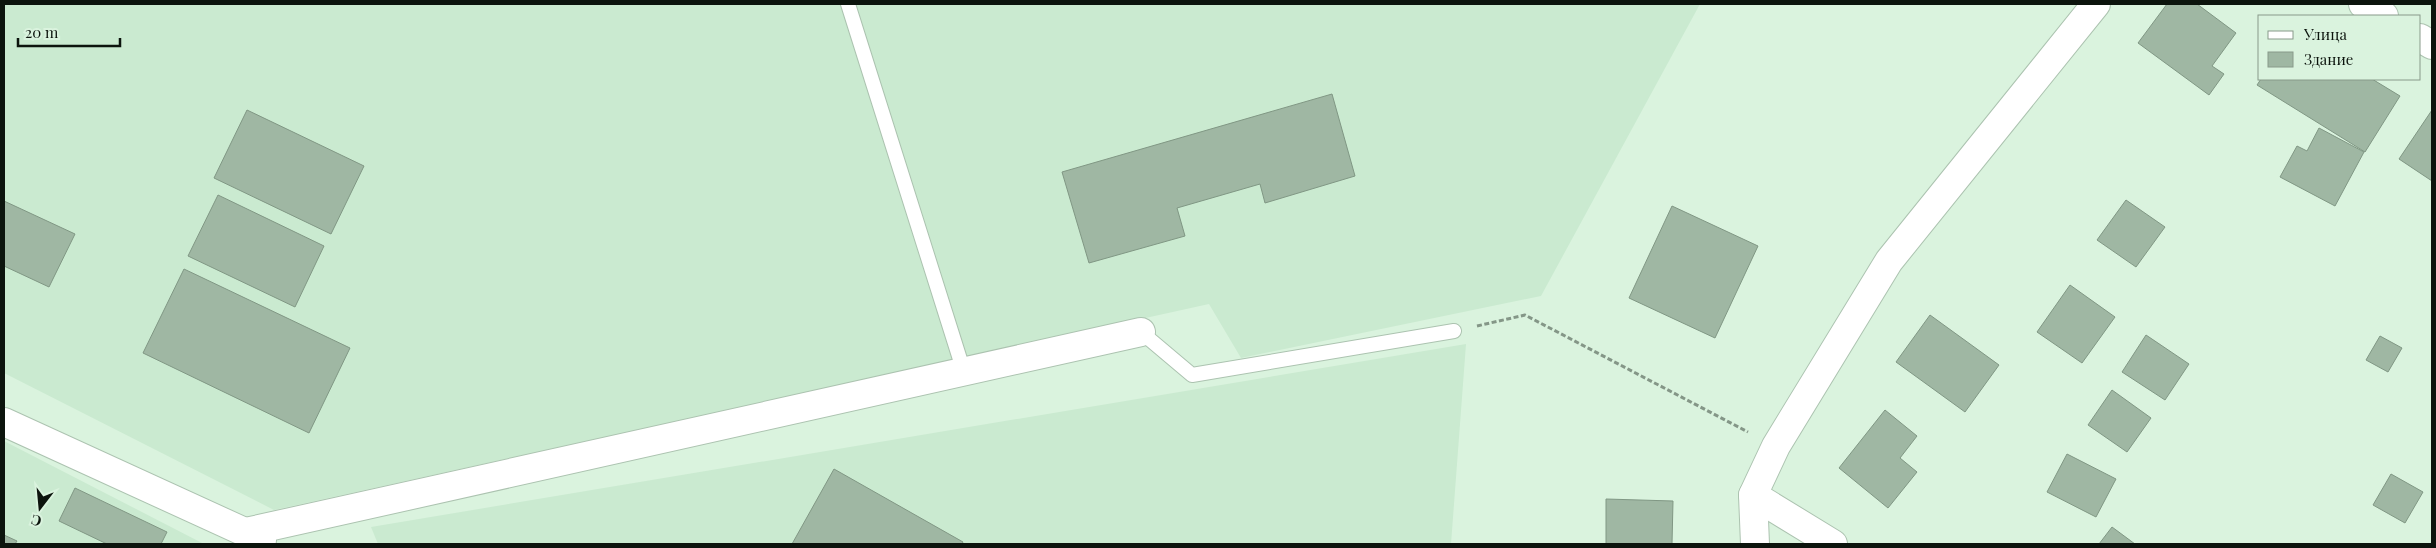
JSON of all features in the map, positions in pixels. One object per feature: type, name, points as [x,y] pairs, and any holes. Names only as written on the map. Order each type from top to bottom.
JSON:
[{"type":"street","points":[[1755,544],[1753,495],[1776,446],[1889,261],[2096,4]]},
{"type":"street","points":[[2363,4],[2382,15]]},
{"type":"street","points":[[2421,39],[2432,45]]},
{"type":"street","points":[[246,532],[1141,332]]},
{"type":"street","points":[[4,422],[271,544]]},
{"type":"street","points":[[1753,495],[1833,544]]},
{"type":"lane","points":[[848,4],[964,372]]},
{"type":"lane","points":[[1141,332],[1192,375],[1454,331]]},
{"type":"path","points":[[1454,331],[1525,315],[1776,446]]},
{"type":"shaded area","points":[[4,4],[1700,4],[1541,296],[1241,358],[1209,304],[274,510],[4,373]]},
{"type":"shaded area","points":[[1466,344],[1451,544],[378,544],[371,527]]},
{"type":"shaded area","points":[[4,441],[204,544],[4,544]]},
{"type":"building","points":[[2167,4],[2197,4],[2236,33],[2212,66],[2224,74],[2209,95],[2138,43]]},
{"type":"building","points":[[2260,80],[2374,80],[2400,96],[2365,152],[2257,85]]},
{"type":"building","points":[[1332,94],[1355,176],[1265,203],[1260,184],[1177,208],[1185,236],[1089,263],[1062,172]]},
{"type":"building","points":[[247,110],[364,166],[331,234],[214,178]]},
{"type":"building","points":[[2432,110],[2432,181],[2399,159]]},
{"type":"building","points":[[2319,128],[2364,152],[2335,206],[2280,177],[2297,146],[2307,151]]},
{"type":"building","points":[[218,195],[324,246],[295,307],[188,256]]},
{"type":"building","points":[[2126,200],[2165,227],[2136,267],[2097,240]]},
{"type":"building","points":[[4,201],[75,234],[49,287],[4,266]]},
{"type":"building","points":[[1672,206],[1758,246],[1715,338],[1629,298]]},
{"type":"building","points":[[184,269],[350,348],[309,433],[143,353]]},
{"type":"building","points":[[2070,285],[2115,317],[2082,363],[2037,332]]},
{"type":"building","points":[[1930,315],[1999,365],[1965,412],[1896,362]]},
{"type":"building","points":[[2146,335],[2189,364],[2165,400],[2122,372]]},
{"type":"building","points":[[2380,336],[2402,348],[2388,372],[2366,360]]},
{"type":"building","points":[[2112,390],[2151,418],[2127,452],[2088,425]]},
{"type":"building","points":[[1885,410],[1917,436],[1900,458],[1917,472],[1888,508],[1839,468]]},
{"type":"building","points":[[2067,454],[2116,479],[2096,517],[2047,492]]},
{"type":"building","points":[[834,469],[963,542],[962,544],[792,544]]},
{"type":"building","points":[[2391,474],[2423,492],[2405,523],[2373,505]]},
{"type":"building","points":[[75,488],[167,532],[161,544],[107,544],[59,521]]},
{"type":"building","points":[[1606,499],[1673,501],[1672,544],[1606,544]]},
{"type":"building","points":[[2112,527],[2135,544],[2099,544]]},
{"type":"building","points":[[4,535],[17,541],[15,544],[4,544]]}]
